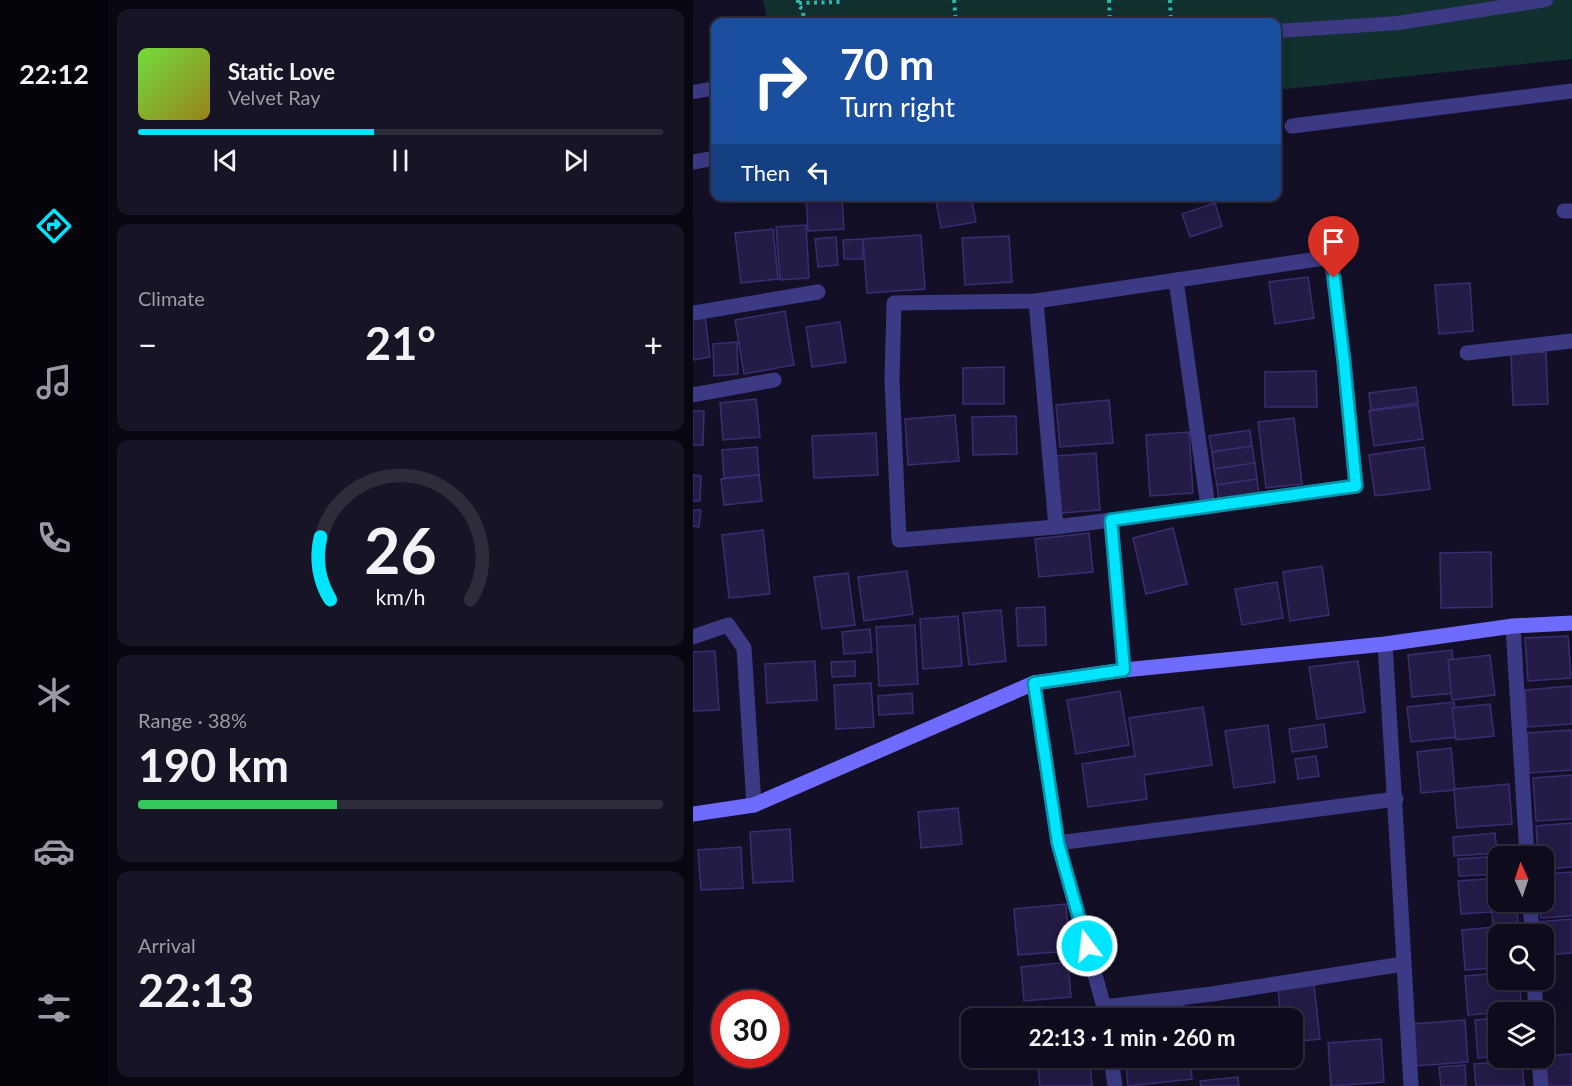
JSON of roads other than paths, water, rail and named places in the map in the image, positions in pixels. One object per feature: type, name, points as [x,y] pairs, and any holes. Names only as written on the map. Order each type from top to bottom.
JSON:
[{"type":"street","points":[[1292,126],[1572,91]]},
{"type":"street","points":[[693,162],[711,159]]},
{"type":"street","points":[[1331,257],[1356,486],[1056,527],[899,540],[892,380],[894,303],[1036,301],[1331,257]]},
{"type":"street","points":[[1176,280],[1208,507]]},
{"type":"street","points":[[693,313],[818,292]]},
{"type":"street","points":[[1036,301],[1056,527]]},
{"type":"street","points":[[1467,353],[1572,341]]},
{"type":"street","points":[[693,395],[774,380]]},
{"type":"street","points":[[1111,520],[1124,670]]},
{"type":"street","points":[[693,814],[754,805],[1034,683],[1124,670],[1385,644],[1513,626],[1572,623]]},
{"type":"street","points":[[693,638],[728,625],[744,648],[754,805]]},
{"type":"street","points":[[1513,626],[1526,846]]},
{"type":"street","points":[[1385,644],[1396,799],[1411,1086]]},
{"type":"street","points":[[1034,683],[1058,843],[1103,1008]]},
{"type":"street","points":[[1058,843],[1396,799]]},
{"type":"street","points":[[1132,1008],[1403,964]]},
{"type":"street","points":[[1112,1068],[1115,1086]]},
{"type":"street","points":[[1540,1068],[1541,1086]]},
{"type":"lane","points":[[1281,31],[1398,23],[1546,0]]},
{"type":"lane","points":[[693,93],[711,89]]}]
